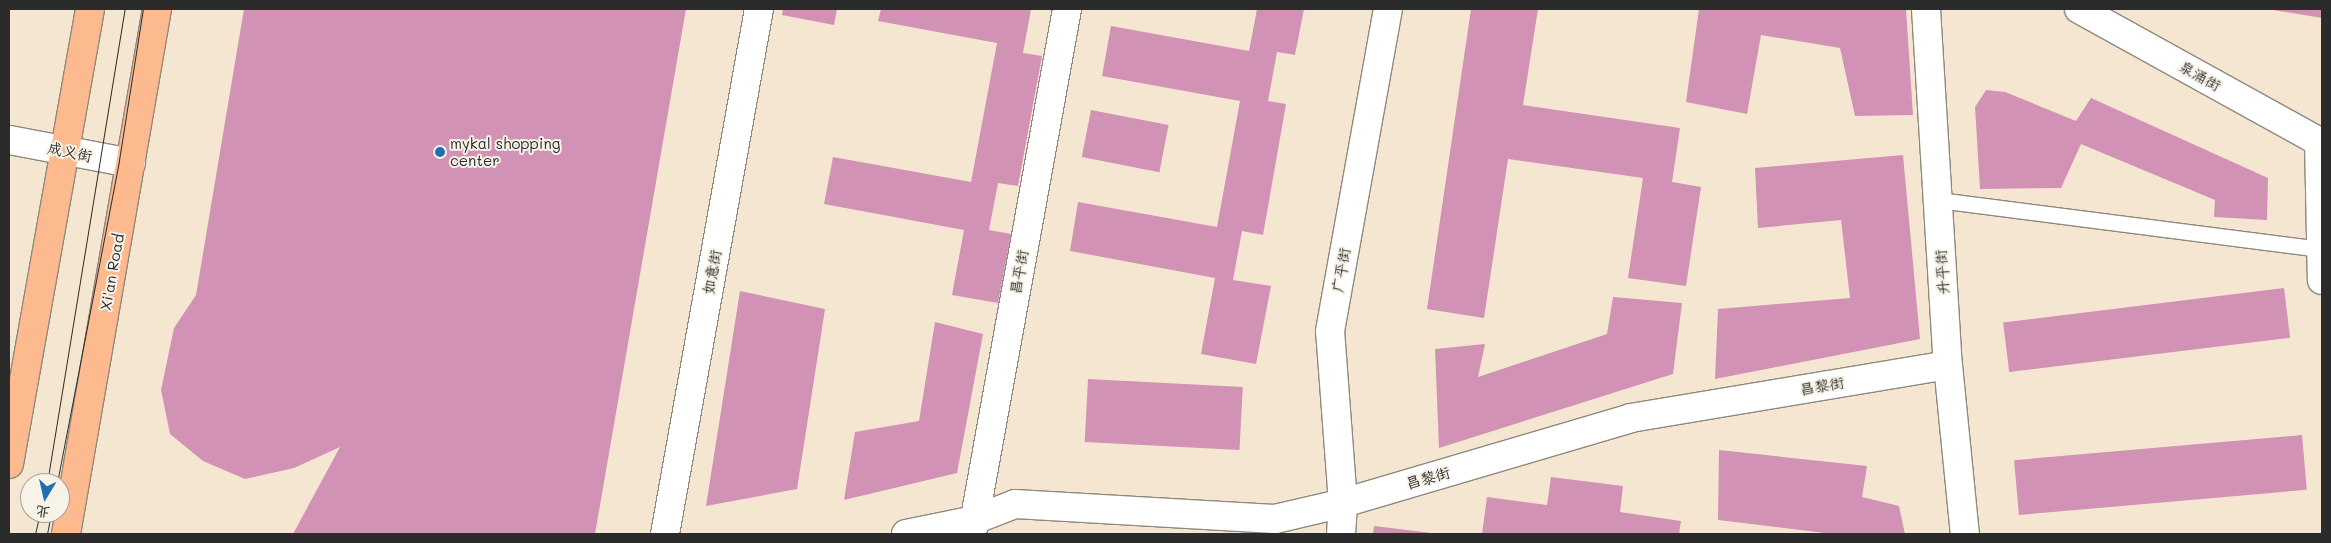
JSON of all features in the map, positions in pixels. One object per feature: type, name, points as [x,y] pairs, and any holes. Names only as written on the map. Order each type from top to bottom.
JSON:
[{"type":"main road","points":[[9,464],[90,9]]},
{"type":"main road","name":"Xi'an Road","points":[[66,534],[157,9]]},
{"type":"street","name":"如意街","points":[[665,534],[759,9]]},
{"type":"street","name":"昌平街","points":[[973,527],[1067,9]]},
{"type":"street","name":"广平街","points":[[1341,534],[1343,503],[1330,332],[1388,9]]},
{"type":"street","name":"升平街","points":[[1926,9],[1948,364],[1965,534]]},
{"type":"street","name":"泉涌街","points":[[2079,9],[2320,142]]},
{"type":"street","name":"成义街","points":[[9,140],[131,163]]},
{"type":"street","points":[[2320,142],[2319,249],[2322,280]]},
{"type":"street","name":"昌黎街","points":[[906,534],[973,527],[1015,504],[1275,519],[1343,503],[1631,418],[1948,364]]},
{"type":"lane","points":[[1938,200],[2319,249]]},
{"type":"building","name":"mykal shopping center","points":[[244,9],[686,9],[595,534],[293,534],[340,447],[294,468],[245,479],[203,461],[170,434],[161,390],[174,328],[196,295]]},
{"type":"building","points":[[783,9],[837,9],[834,25],[782,15]]},
{"type":"building","points":[[881,9],[1031,9],[1023,53],[1042,56],[1018,186],[998,183],[989,230],[1011,234],[998,303],[952,295],[964,230],[824,204],[833,157],[971,182],[997,43],[878,21]]},
{"type":"building","points":[[1257,9],[1304,9],[1295,55],[1277,52],[1268,101],[1286,104],[1263,235],[1242,231],[1233,280],[1271,286],[1256,364],[1201,354],[1215,278],[1070,251],[1078,202],[1217,227],[1240,101],[1102,76],[1111,26],[1249,51]]},
{"type":"building","points":[[1471,9],[1538,9],[1523,105],[1680,128],[1672,182],[1701,187],[1686,286],[1628,278],[1643,178],[1508,159],[1484,318],[1427,309]]},
{"type":"building","points":[[1699,9],[1906,9],[1913,115],[1855,116],[1840,48],[1761,35],[1747,114],[1686,102]]},
{"type":"building","points":[[2273,9],[2322,9],[2322,18],[2273,10]]},
{"type":"building","points":[[1986,90],[2005,92],[2076,121],[2091,98],[2268,178],[2267,220],[2214,217],[2215,200],[2081,144],[2061,188],[1980,189],[1975,107]]},
{"type":"building","points":[[1091,110],[1169,125],[1159,172],[1082,157]]},
{"type":"building","points":[[1903,155],[1920,339],[1715,379],[1718,309],[1850,298],[1841,220],[1758,228],[1755,168]]},
{"type":"building","points":[[2284,288],[2290,338],[2009,372],[2003,322]]},
{"type":"building","points":[[740,291],[825,309],[797,489],[706,506]]},
{"type":"building","points":[[1613,297],[1682,303],[1673,374],[1439,448],[1435,349],[1485,344],[1478,377],[1607,334]]},
{"type":"building","points":[[935,322],[983,334],[957,473],[844,500],[855,432],[919,421]]},
{"type":"building","points":[[1088,379],[1243,387],[1239,450],[1085,442]]},
{"type":"building","points":[[2302,435],[2307,490],[2019,515],[2014,460]]},
{"type":"building","points":[[1719,450],[1867,466],[1862,497],[1899,506],[1905,534],[1833,534],[1718,520]]},
{"type":"building","points":[[1551,477],[1623,486],[1620,512],[1681,521],[1679,534],[1482,534],[1487,497],[1547,505]]},
{"type":"building","points":[[1374,526],[1432,533],[1432,534],[1373,534]]},
{"type":"tram line","points":[[49,473],[125,9]]},
{"type":"tram line","points":[[59,473],[119,160],[143,9]]},
{"type":"tram line","points":[[35,534],[38,523]]},
{"type":"tram line","points":[[47,534],[49,523]]},
{"type":"place","name":"mykal shopping center","points":[[440,152]]}]
